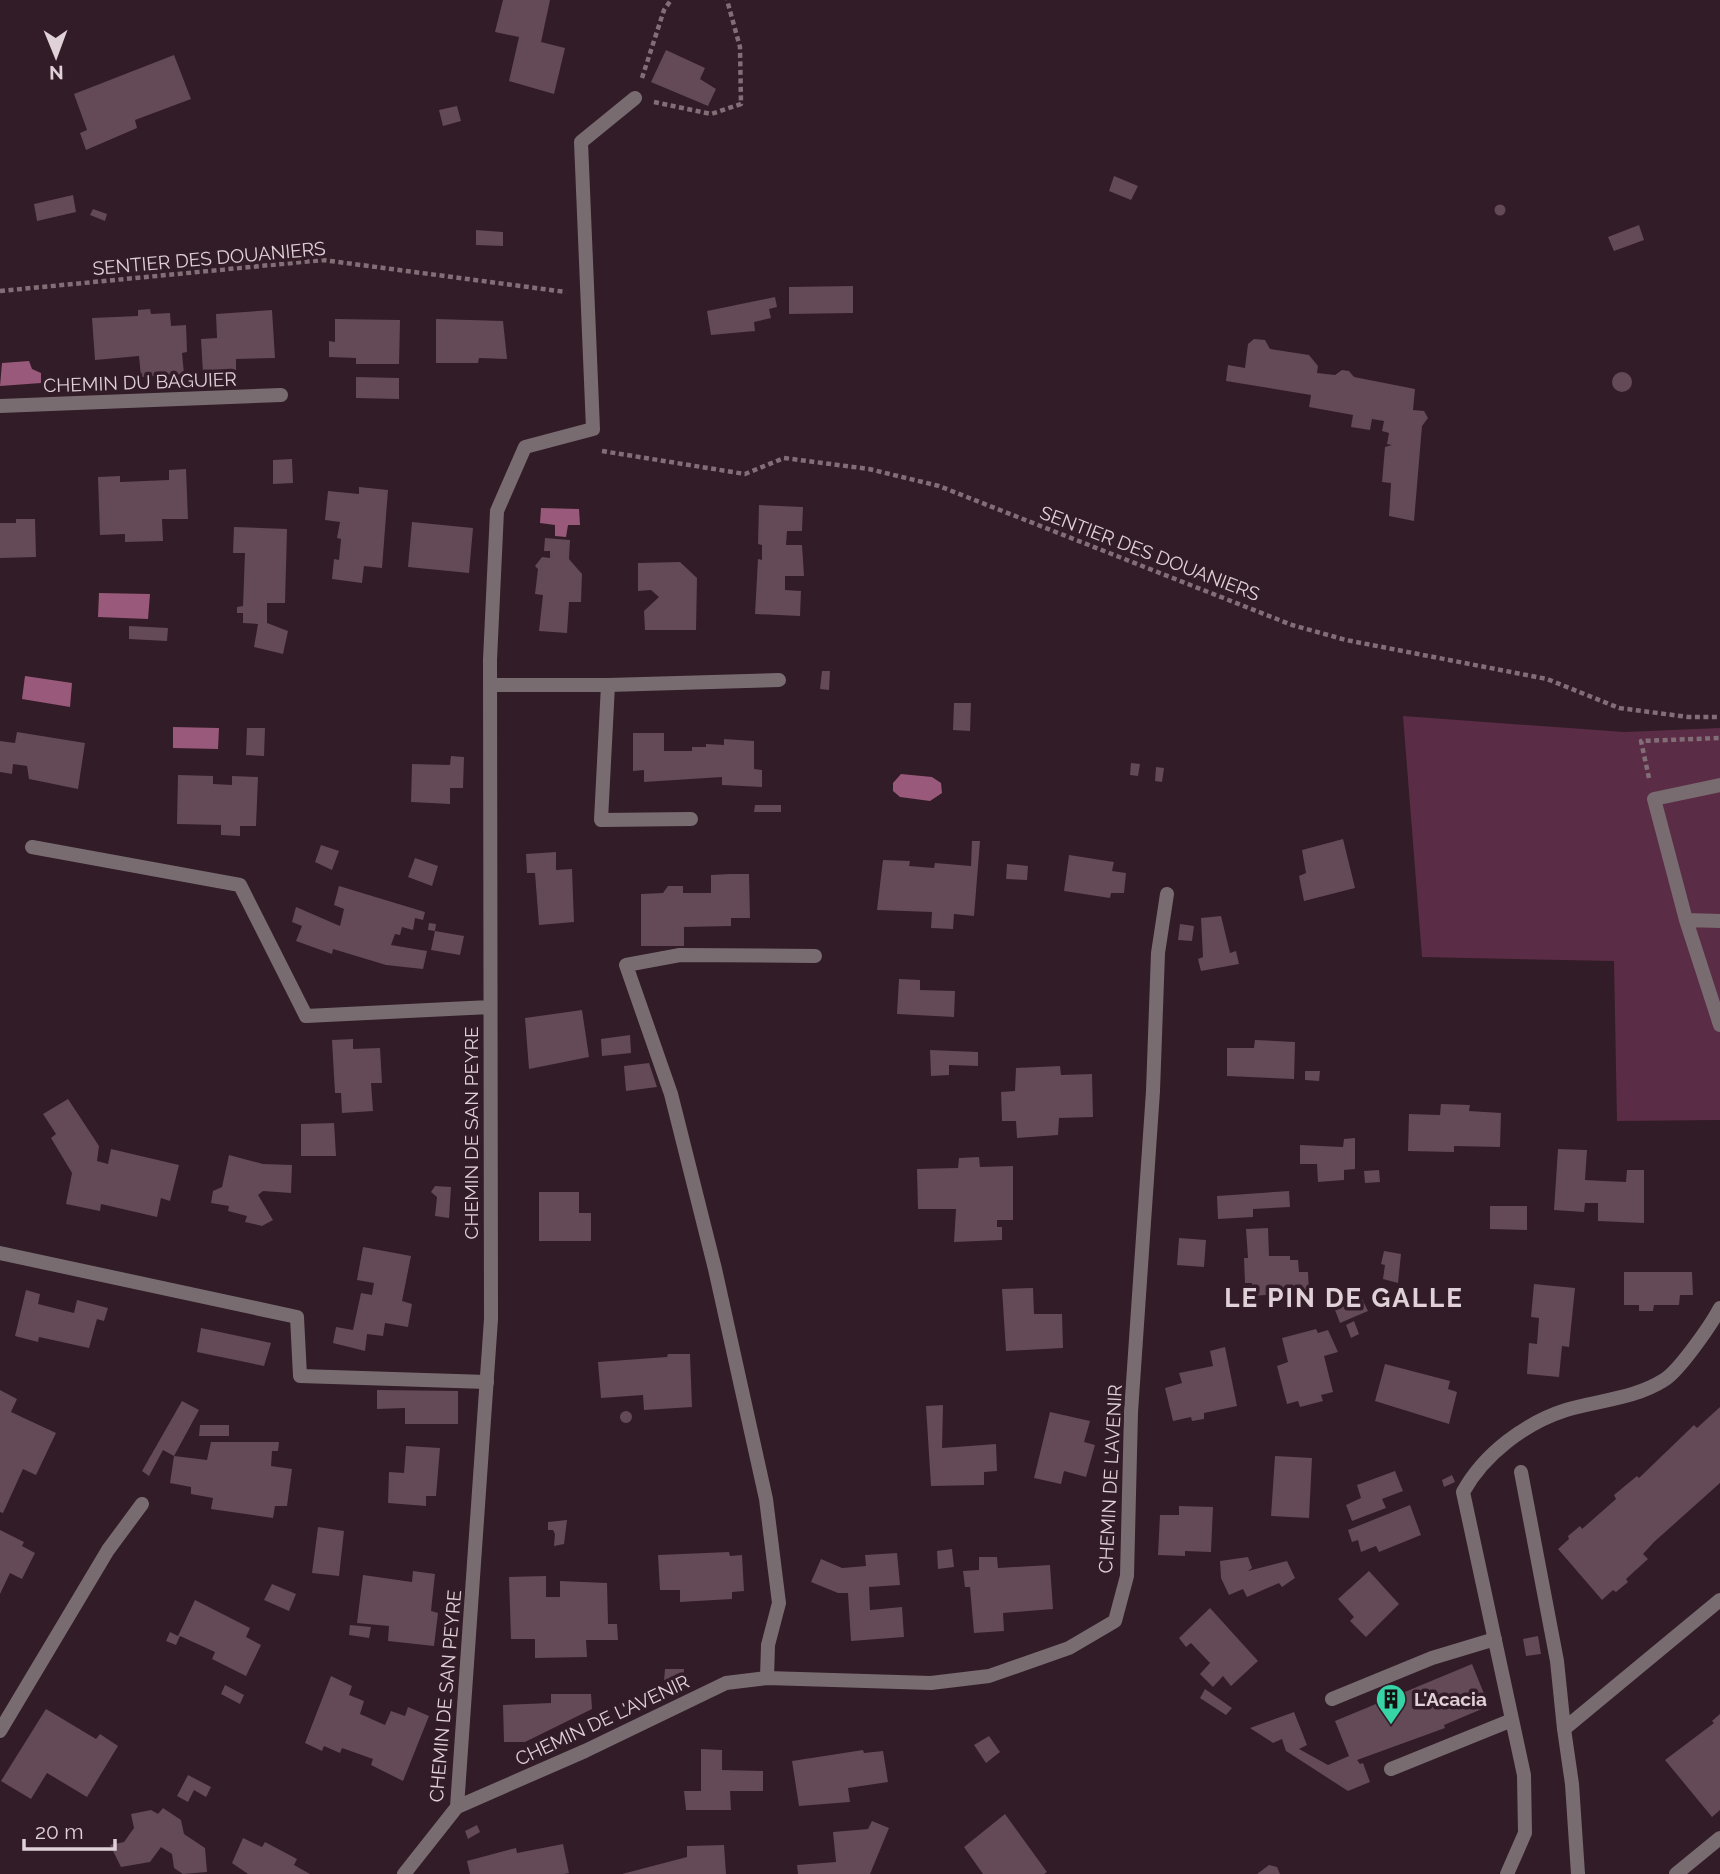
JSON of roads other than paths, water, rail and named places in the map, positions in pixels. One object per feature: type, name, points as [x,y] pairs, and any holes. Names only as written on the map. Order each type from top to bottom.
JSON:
[{"type":"street","name":"CHEMIN DE SAN PEYRE","points":[[404,1874],[457,1807],[487,1382],[491,1319],[492,1097],[489,1007],[490,685],[497,511],[526,447],[593,429],[581,142],[635,98]]},
{"type":"street","name":"CHEMIN DU BAGUIER","points":[[0,406],[281,395]]},
{"type":"street","points":[[490,685],[779,680]]},
{"type":"street","points":[[608,685],[601,820],[691,819]]},
{"type":"street","points":[[1720,785],[1654,799],[1686,920],[1720,1026]]},
{"type":"street","points":[[32,847],[240,885],[306,1016],[489,1007]]},
{"type":"street","name":"CHEMIN DE L'AVENIR","points":[[457,1807],[585,1751],[726,1683],[767,1678],[931,1682],[989,1676],[1069,1648],[1115,1622],[1126,1576],[1131,1412],[1153,1091],[1158,953],[1167,894]]},
{"type":"street","points":[[1686,920],[1720,921]]},
{"type":"street","points":[[767,1678],[768,1645],[779,1603],[766,1499],[715,1269],[671,1094],[626,965],[680,955],[815,956]]},
{"type":"street","points":[[0,1253],[297,1317],[300,1376],[487,1382]]},
{"type":"street","points":[[1507,1874],[1525,1833],[1524,1775],[1463,1492],[1473,1474],[1527,1426],[1566,1410],[1636,1394],[1667,1379],[1720,1308]]},
{"type":"street","points":[[1521,1472],[1557,1661],[1572,1784],[1578,1874]]},
{"type":"street","points":[[0,1731],[108,1550],[142,1504]]},
{"type":"street","points":[[1564,1729],[1720,1600]]},
{"type":"street","points":[[1332,1699],[1432,1658],[1494,1639]]},
{"type":"street","points":[[1391,1769],[1512,1720]]},
{"type":"street","points":[[1676,1874],[1720,1838]]},
{"type":"place","name":"L'Acacia","points":[[1391,1726]]},
{"type":"district","name":"LE PIN DE GALLE","points":[[1344,1298]]}]
